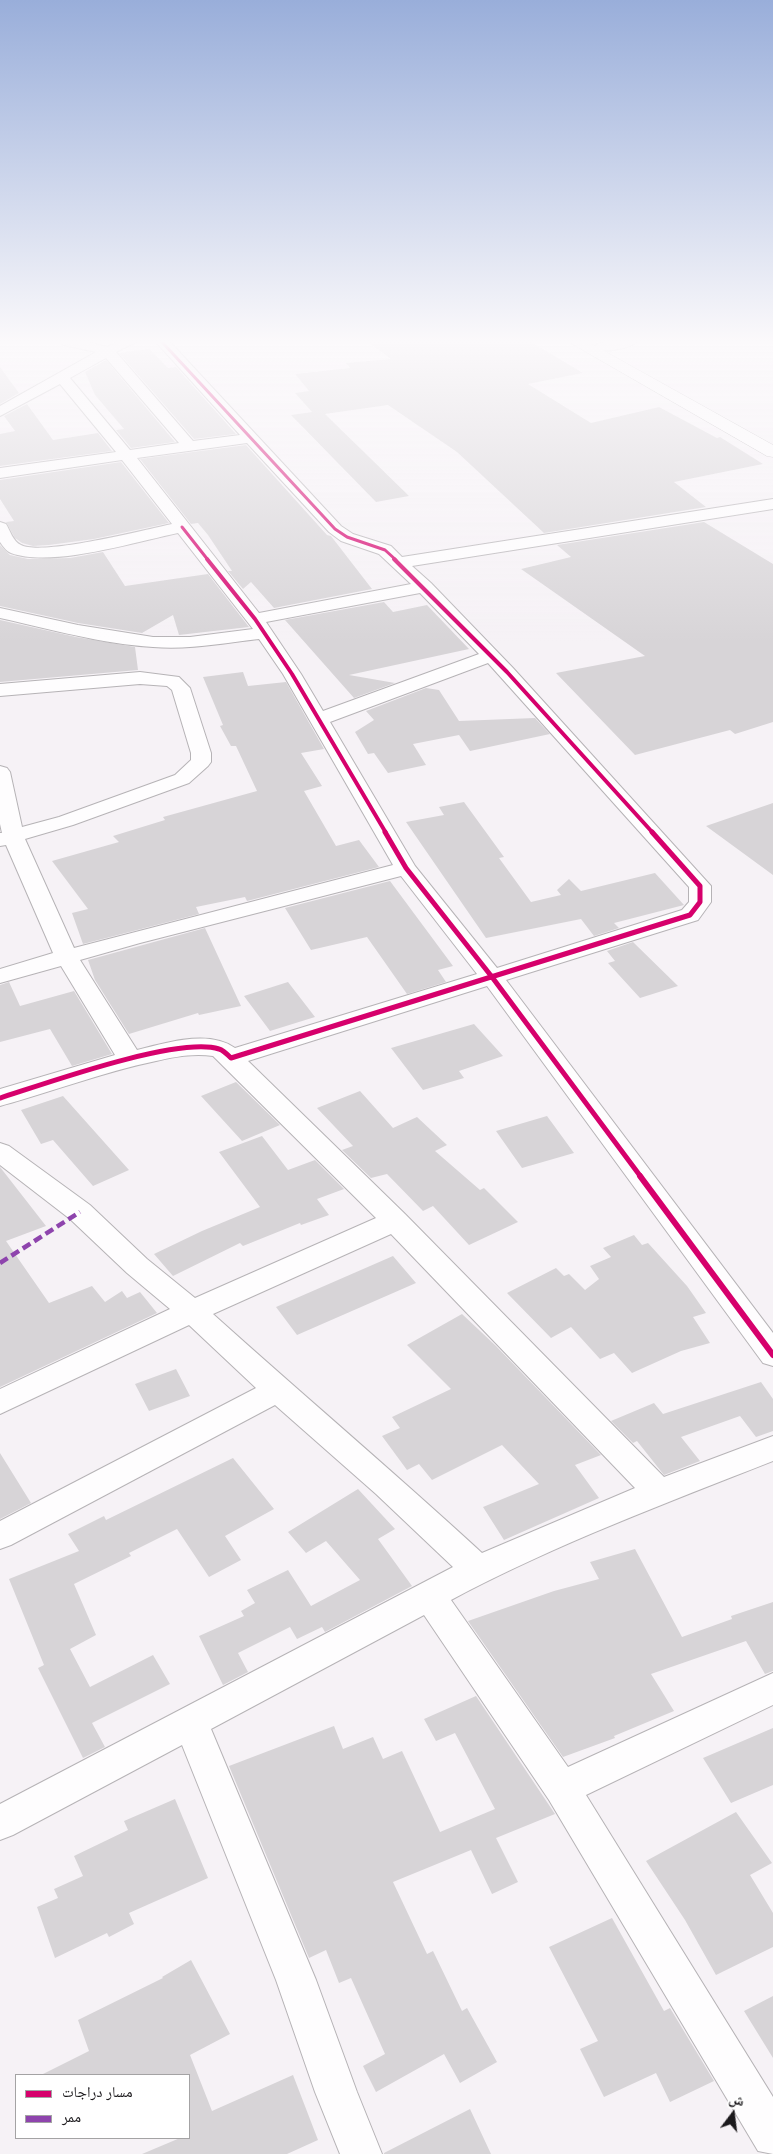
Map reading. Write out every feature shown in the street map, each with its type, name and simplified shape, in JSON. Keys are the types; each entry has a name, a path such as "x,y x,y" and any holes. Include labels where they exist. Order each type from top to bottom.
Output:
{"highway":[{"path":"756,443 773,452"}],"street":[{"path":"116,443 260,626 292,674 406,868 492,977 773,1355"},
{"path":"186,443 190,447"},
{"path":"0,473 220,443"},
{"path":"231,1058 690,915 701,902 702,894 700,886 491,656 425,587 385,550 377,546 353,541 342,535 254,443"},
{"path":"399,563 773,504"},
{"path":"0,527 11,546 16,550 32,553 77,548 182,527"},
{"path":"0,613 78,630 153,642 190,642 425,587"},
{"path":"318,719 491,656"},
{"path":"0,690 140,678 172,681 181,688 201,753 201,762 182,779 66,821 6,838"},
{"path":"0,772 6,838 66,956 130,1059"},
{"path":"0,976 66,956 406,868"},
{"path":"0,1098 130,1059 164,1051 196,1047 218,1048 231,1058 395,1221 659,1492"},
{"path":"0,1152 80,1212 137,1266 192,1311 278,1390 388,1485 478,1570"},
{"path":"0,1402 192,1311 395,1221"},
{"path":"0,1536 278,1390"},
{"path":"0,1823 478,1570 659,1492 773,1448"},
{"path":"429,1596 562,1788 773,2136"},
{"path":"562,1788 773,1688"},
{"path":"191,1722 296,1980 336,2092 361,2154"}],"building":[{"path":"0,443 105,443 112,451 0,466"},
{"path":"126,443 171,443 131,448"},
{"path":"318,443 354,443 409,496 376,502"},
{"path":"443,443 729,443 763,464 674,482 706,507 544,533 457,452"},
{"path":"246,445 327,535 331,536 372,589 274,608 251,582 243,589 228,571 232,571 208,535 198,523 191,524 140,459"},
{"path":"121,462 169,523 94,539 49,545 33,546 22,543 15,538 6,522 14,521 0,499 0,480"},
{"path":"704,522 773,564 773,722 735,734 730,730 635,755 556,673 645,656 521,569 571,557 557,545"},
{"path":"0,545 10,555 28,559 70,558 103,552 125,586 208,574 249,627 179,635 173,615 142,633 78,623 0,606"},
{"path":"384,602 393,612 427,605 469,649 349,675 395,683 354,698 285,620"},
{"path":"0,620 76,637 135,647 138,670 0,682"},
{"path":"243,672 248,686 286,682 324,749 301,753 322,786 304,791 336,846 359,840 379,867 247,901 245,897 196,907 199,914 83,944 72,913 88,909 52,861 119,842 113,836 165,820 163,817 257,791 236,746 231,746 220,726 223,725 203,677"},
{"path":"426,688 439,690 459,721 535,718 550,734 470,751 459,735 413,744 426,765 388,773 374,753 368,754 355,732 374,720 366,711"},
{"path":"464,802 504,857 499,858 531,902 561,895 557,890 569,879 581,891 655,873 684,905 614,923 619,928 594,936 581,919 486,938 406,822 444,815 439,807"},
{"path":"773,803 773,875 706,826"},
{"path":"390,881 453,966 438,970 446,982 407,994 367,937 311,950 285,908"},
{"path":"205,928 241,1006 199,1015 198,1013 129,1034 95,980 88,960"},
{"path":"633,942 678,986 640,998 608,963 615,961 607,951"},
{"path":"9,982 20,1006 74,991 112,1054 72,1066 50,1029 0,1042 0,985"},
{"path":"288,982 315,1017 270,1031 244,996"},
{"path":"474,1024 503,1056 459,1071 464,1078 423,1090 391,1048"},
{"path":"236,1082 280,1125 242,1141 201,1096"},
{"path":"360,1091 393,1128 417,1117 447,1145 435,1151 480,1190 484,1188 518,1222 469,1245 433,1206 423,1211 387,1174 371,1178 342,1150 353,1146 317,1108"},
{"path":"63,1096 129,1170 93,1186 53,1140 41,1144 21,1110"},
{"path":"547,1116 574,1153 522,1168 496,1131"},
{"path":"262,1136 288,1170 315,1160 344,1189 317,1199 329,1215 301,1225 300,1223 243,1246 240,1243 173,1276 154,1254 202,1231 260,1207 219,1152"},
{"path":"0,1167 46,1226 6,1241 49,1303 92,1286 105,1302 122,1291 127,1298 140,1292 157,1313 0,1387"},
{"path":"634,1235 642,1245 648,1243 687,1286 706,1313 693,1317 710,1343 681,1351 632,1373 614,1353 600,1359 571,1327 551,1338 507,1293 556,1268 564,1276 569,1274 585,1290 599,1279 590,1266 611,1257 603,1248"},
{"path":"393,1256 416,1283 297,1335 276,1307"},
{"path":"462,1314 496,1346 601,1455 575,1465 599,1498 504,1540 483,1507 539,1484 502,1445 432,1480 419,1464 407,1470 382,1436 400,1428 392,1417 451,1389 407,1345"},
{"path":"176,1369 190,1396 149,1411 135,1384"},
{"path":"761,1382 773,1399 773,1431 756,1437 740,1416 681,1437 700,1461 664,1475 637,1441 633,1443 611,1421 654,1403 663,1414"},
{"path":"0,1453 31,1503 0,1519"},
{"path":"233,1458 274,1509 225,1536 241,1560 209,1577 177,1529 129,1553 131,1556 74,1584 96,1635 70,1649 90,1687 153,1655 170,1684 92,1723 105,1747 83,1758 38,1668 44,1665 9,1579 79,1551 68,1534 104,1516 106,1520"},
{"path":"358,1489 395,1529 378,1539 412,1586 325,1632 322,1627 297,1639 290,1627 238,1653 248,1672 223,1685 199,1636 244,1616 241,1611 255,1603 247,1590 288,1570 311,1606 360,1580 326,1541 306,1553 288,1532"},
{"path":"635,1549 682,1637 732,1619 731,1616 773,1602 773,1671 765,1674 746,1641 651,1674 674,1711 614,1736 615,1738 563,1757 468,1621 554,1591 599,1579 590,1562"},
{"path":"476,1696 555,1814 496,1838 518,1882 492,1894 471,1850 393,1882 427,1954 433,1951 462,2011 467,2008 497,2062 460,2083 444,2054 376,2092 363,2066 385,2054 351,1978 339,1983 326,1950 309,1958 229,1766 334,1726 343,1749 373,1737 383,1759 402,1751 440,1832 495,1809 455,1733 436,1741 424,1719"},
{"path":"773,1728 773,1785 731,1803 703,1758"},
{"path":"175,1799 208,1878 129,1913 134,1924 109,1937 107,1933 55,1958 37,1907 58,1898 54,1889 83,1876 74,1856 128,1830 124,1821"},
{"path":"736,1812 772,1863 750,1875 773,1913 773,1947 716,1975 685,1920 646,1861"},
{"path":"612,1918 664,2011 670,2008 714,2081 670,2102 656,2073 604,2097 580,2049 598,2041 549,1947"},
{"path":"191,1960 230,2034 190,2055 212,2111 293,2075 318,2140 287,2154 142,2154 178,2139 190,2139 190,2074 43,2074 89,2051 78,2020"},
{"path":"773,1996 773,2058 744,2011"},
{"path":"470,2109 491,2154 384,2154 384,2153"}],"marked path":[{"path":"0,1263 80,1212"}],"cycle path":[{"path":"0,1098 112,1064 176,1049 202,1047 219,1049 231,1058 690,915 696,909 701,899 700,886 546,714 467,630 385,550 353,540 335,529 255,443"},
{"path":"182,527 255,619 292,674 406,868 492,977 773,1355"}]}
